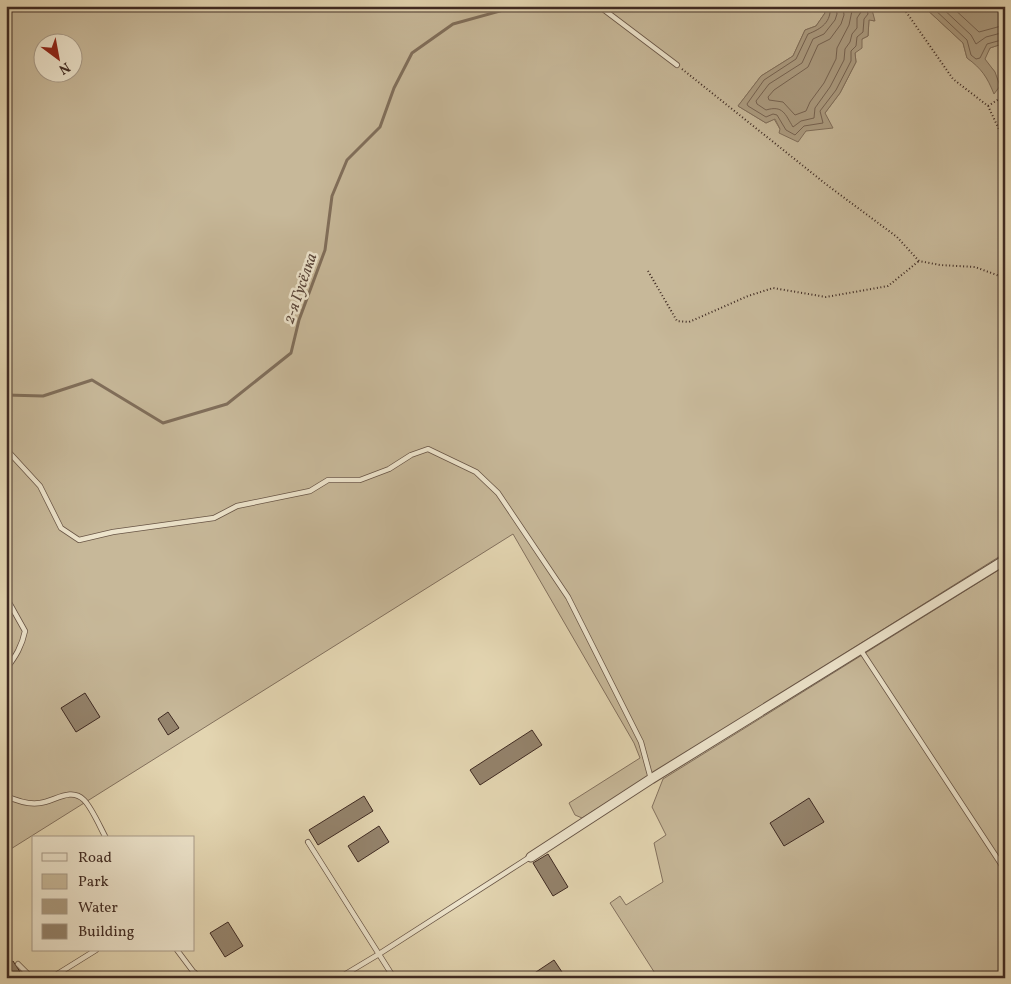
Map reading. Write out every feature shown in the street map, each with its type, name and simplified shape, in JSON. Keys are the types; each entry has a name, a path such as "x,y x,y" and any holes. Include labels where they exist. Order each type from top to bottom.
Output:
{"street":[{"path":"530,857 651,779 1005,560"}],"lane":[{"path":"599,6 677,65"},
{"path":"6,448 40,486 60,528 79,540 113,532 214,518 237,506 310,491 328,480 360,480 389,470 411,456 428,450 476,472 498,492 568,597 641,742 651,779"},
{"path":"6,597 25,631 22,644 6,669"},
{"path":"860,649 1005,870"},
{"path":"6,796 29,804 41,803 66,795 76,794 85,801 105,836"},
{"path":"308,842 394,978"},
{"path":"339,978 530,857"},
{"path":"51,978 93,952"},
{"path":"179,952 197,975 188,978"},
{"path":"18,964 32,978"}],"path":[{"path":"902,6 953,79 988,106 1005,142"},
{"path":"677,65 827,185 898,237 920,261 940,265 976,267 1005,278"},
{"path":"988,106 999,99 1005,98"},
{"path":"648,271 677,321 689,322 748,296 773,288 826,297 888,286 920,261"}],"green space":[{"path":"6,6 824,6 825,13 816,26 805,30 793,56 761,76 738,106 766,123 774,119 780,129 806,131 825,113 840,93 856,62 855,53 862,39 868,36 869,19 874,21 871,6 923,6 963,43 967,58 980,67 988,80 995,72 984,59 990,48 1005,43 1005,553 582,818 575,815 569,803 640,758 634,743 513,534 6,852"},
{"path":"1005,566 1005,978 658,978 610,903 620,896 626,905 663,882 654,843 666,835 652,807 663,779"}],"water":[{"path":"824,6 871,6 875,21 869,20 868,36 862,39 862,48 855,53 856,62 840,93 825,113 833,128 806,131 798,142 779,133 780,129 775,119 766,123 738,106 761,76 793,56 805,30 816,26 825,13"},
{"path":"923,6 1005,6 1005,43 990,48 985,59 995,72 1000,86 994,94 984,74 967,58 963,43"}],"building":[{"path":"85,693 100,717 76,732 61,708"},
{"path":"168,712 179,728 168,735 158,719"},
{"path":"532,730 542,745 480,785 470,770"},
{"path":"364,796 373,811 318,845 309,830"},
{"path":"809,798 824,822 784,846 770,823"},
{"path":"379,826 389,842 358,862 348,846"},
{"path":"548,854 568,887 553,896 533,863"},
{"path":"228,922 243,946 225,957 210,933"},
{"path":"554,960 566,978 532,978 530,976"},
{"path":"13,961 24,978 6,978 6,965"}],"waterway":[{"name":"2-я Гусёлка","path":"6,395 43,396 92,380 163,423 227,404 291,353 299,320 325,250 332,196 347,160 380,127 394,88 412,53 453,24 518,6"}]}
